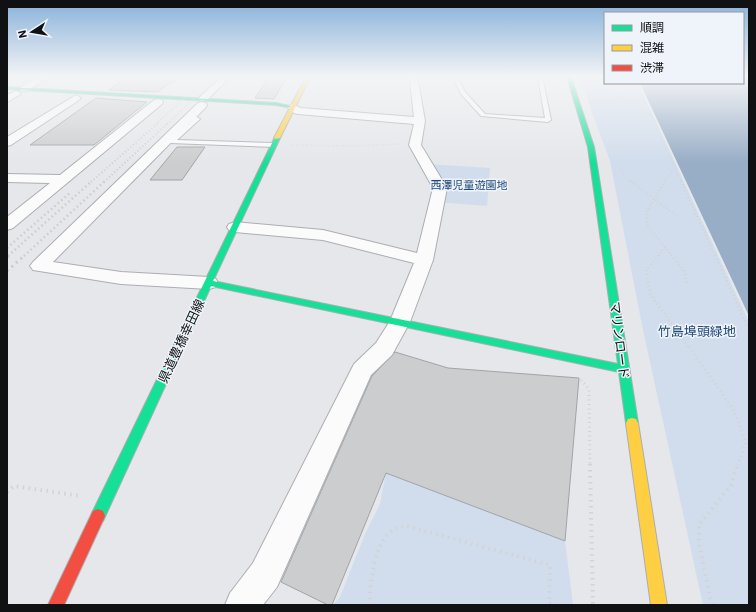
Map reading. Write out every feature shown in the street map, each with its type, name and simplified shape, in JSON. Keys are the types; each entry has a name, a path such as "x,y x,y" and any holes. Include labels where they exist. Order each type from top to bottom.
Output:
{"main road":[{"path":"242,106 270,108 292,107"},
{"name":"マリンロード","path":"578,106 591,147 659,605"},
{"name":"県道豊橋幸田線","path":"56,605 292,107"},
{"path":"209,283 623,369"}],"street":[{"path":"7,142 64,106"},
{"path":"7,225 154,106"},
{"path":"199,106 39,266 121,278 209,283"},
{"path":"242,605 266,575 362,370 384,349 400,322 424,260 440,188 415,144 420,122 418,106"},
{"path":"292,107 298,111 420,122"},
{"path":"7,178 64,179"},
{"path":"235,227 322,235 424,260"}],"lane":[{"path":"474,106 482,115 548,120 545,106"},
{"path":"187,119 197,119 172,142 274,145"}],"path":[{"path":"633,106 650,116"},
{"path":"646,106 749,330"},
{"path":"274,145 351,146 415,144"},
{"path":"674,168 646,213 648,226 684,270 687,282"},
{"path":"620,169 622,175 677,216"},
{"path":"665,247 646,270 650,294 733,409 746,442 731,485 699,526 699,544 712,605"},
{"path":"579,378 589,389 593,605"},
{"path":"7,492 14,486 106,500"},
{"path":"369,605 372,579 378,550 392,530 407,526 550,565 549,603 556,605"}],"green space":[{"name":"竹島埠頭緑地","path":"590,106 648,106 749,322 749,605 703,605 642,325 610,161"},
{"name":"西澤児童遊園地","path":"426,164 490,168 487,206 437,202 440,188"},
{"path":"386,473 565,541 573,605 333,605 340,597 365,534 380,504"}],"water":[{"path":"651,106 749,106 749,316"}],"building":[{"path":"85,106 143,106 94,145 30,145"},
{"path":"177,147 205,147 182,180 150,180"},
{"path":"395,352 448,368 579,378 565,541 386,473 332,605 328,605 281,582 372,376"}],"railway":[{"path":"156,124 177,106"},
{"path":"167,124 187,106"},
{"path":"91,182 158,123"},
{"path":"104,182 168,123"},
{"path":"8,256 92,181"},
{"path":"24,256 105,181"},
{"path":"7,248 71,192"},
{"path":"7,271 25,255"}],"traffic: fast":[{"path":"284,106 292,107"},
{"path":"578,106 591,147 632,423"},
{"path":"98,516 277,138"},
{"path":"209,283 623,369"}],"traffic: slow":[{"path":"277,138 293,106"},
{"path":"632,423 659,605"}],"traffic: jam":[{"path":"56,605 98,516"}]}
